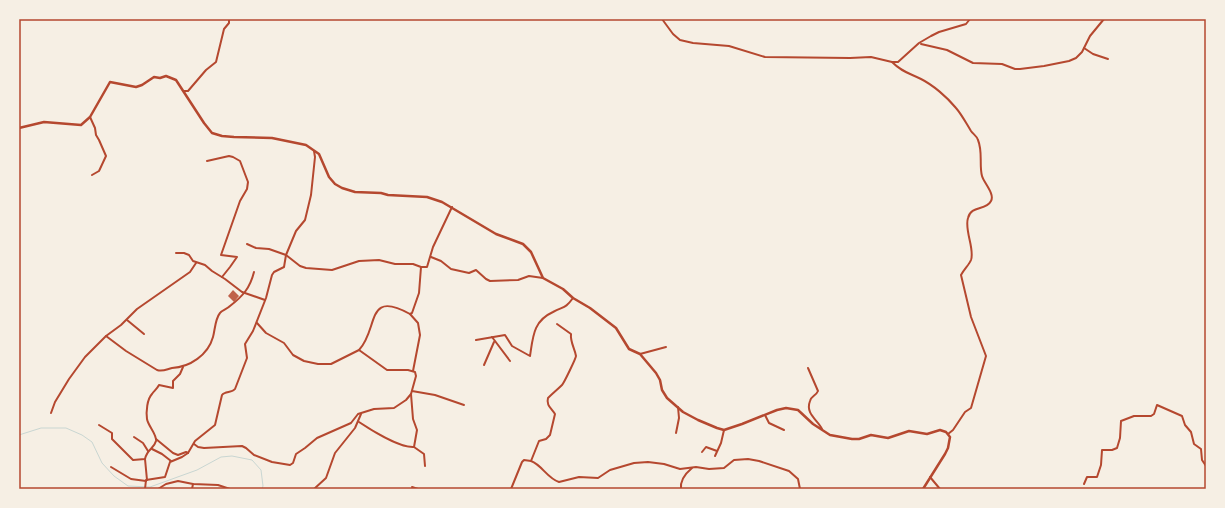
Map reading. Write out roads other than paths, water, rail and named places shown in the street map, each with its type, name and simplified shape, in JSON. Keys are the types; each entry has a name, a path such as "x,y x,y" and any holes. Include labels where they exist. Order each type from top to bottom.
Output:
{"street":[{"path":"183,91 188,91 206,70 216,62 224,29 229,22 229,19"},
{"path":"662,19 673,34 680,40 693,43 729,46 765,57 871,57 892,62 898,62 903,59 919,43 939,32 966,24 970,19"},
{"path":"919,43 947,50 973,63 1002,64 1015,69 1039,67 1069,61 1076,58 1084,48 1090,36 1104,19"},
{"path":"1084,48 1093,54 1108,59"},
{"path":"892,62 904,72 927,82 952,103 978,140 981,174 992,198 991,202 987,205 973,210 969,214 967,219 967,227 971,259 961,275 971,317 986,358 971,408 965,412 953,430 948,434"},
{"path":"19,128 44,122 81,126 90,117 104,94 109,82 111,81 126,86 136,87 154,77 160,78 166,76 176,80 208,129 216,134 234,137 272,138 306,145 320,156 331,180 342,188 355,192 427,197 442,202 496,234 524,245 531,252 543,278"},
{"path":"90,117 95,128 96,135 106,156 99,171 92,175"},
{"path":"110,468 131,479 146,481 165,477 168,465 171,461 188,453 199,437 215,425 222,395 236,389 247,358 246,344 257,323 268,292 272,275 284,267 286,255 296,231 303,224 308,212 312,195 315,157 314,150"},
{"path":"207,161 229,156 233,157 240,161 248,182 247,189 240,201 221,255 236,257 222,276"},
{"path":"247,244 256,248 270,250 286,255 302,267 325,270 338,269 359,261 379,260 395,264 413,264 418,265 421,268 427,267 433,247 452,207"},
{"path":"176,253 190,256 193,261 205,265 244,293 265,300"},
{"path":"431,256 441,261 451,269 469,273 476,270 490,281 518,280 530,276 543,278 563,289 573,298 590,308 614,327 629,349 640,354 658,375 665,394 683,412 688,416 724,430 780,409 795,410 802,413 813,424 833,436 854,439 871,435 888,438 909,431 927,434 942,430 948,434 950,441 948,448 924,489"},
{"path":"51,413 55,402 82,360 106,336 127,320 144,304 190,272 196,263"},
{"path":"410,314 413,312 418,295 421,268"},
{"path":"106,336 126,351 157,370 162,371 183,367 206,352 212,341 214,328 220,313 244,293 251,283 254,272"},
{"path":"476,340 505,335 512,346 530,356 536,328 539,322 546,315 567,306 573,298"},
{"path":"194,444 198,447 204,448 242,446 253,454 272,462 290,465 293,463 296,454 315,439 347,425 361,413 374,409 394,408 406,400 411,394 416,376 413,371 418,349 420,329 416,320 410,314 396,307 388,306 381,308 376,312 373,316 368,335 363,346 359,350 331,364 318,364 293,355 284,343 266,333 257,323"},
{"path":"127,320 144,334"},
{"path":"531,461 539,441 546,439 550,435 555,414 548,404 548,398 563,384 576,355 571,334 557,324"},
{"path":"492,337 494,342 510,361"},
{"path":"484,365 494,342"},
{"path":"640,354 666,347"},
{"path":"359,350 387,370 400,369 413,371"},
{"path":"183,367 180,374 174,381 173,388 159,384 150,397 147,419 156,438 173,453 178,455 186,452 188,453"},
{"path":"808,368 818,391 817,394 811,398 810,411 823,430"},
{"path":"412,391 435,395 464,405"},
{"path":"411,394 413,419 417,431 414,447"},
{"path":"1084,484 1087,477 1097,477 1101,465 1101,451 1117,448 1120,438 1121,421 1134,416 1151,416 1154,414 1157,405 1182,416 1185,425 1191,432 1194,444 1201,449 1202,460 1206,466"},
{"path":"676,433 679,418 678,406"},
{"path":"314,489 326,478 335,453 359,422 361,413"},
{"path":"765,415 769,423 784,430"},
{"path":"359,422 398,444 414,447 424,454 425,466"},
{"path":"99,425 112,434 112,439 132,459 145,460"},
{"path":"715,456 721,443 724,430"},
{"path":"134,437 143,443 148,451"},
{"path":"145,489 145,460 148,451 151,449 156,438"},
{"path":"702,452 706,447 717,451"},
{"path":"151,449 162,454 171,461"},
{"path":"512,489 524,460 539,464 553,479 559,482 578,477 598,478 610,470 622,468 634,463 648,462 680,468 693,467 715,469 724,468 734,460 748,459 789,471 794,474 799,481 800,489"},
{"path":"680,488 685,475 693,467"},
{"path":"930,477 939,489"},
{"path":"158,489 175,482 218,484 230,489"},
{"path":"192,489 193,484"},
{"path":"412,487 418,489"}],"waterway":[{"path":"19,435 41,428 66,428 82,435 92,442 102,463 114,476 128,486 150,487 197,470 221,457 232,456 252,460 261,470 262,489"}]}
